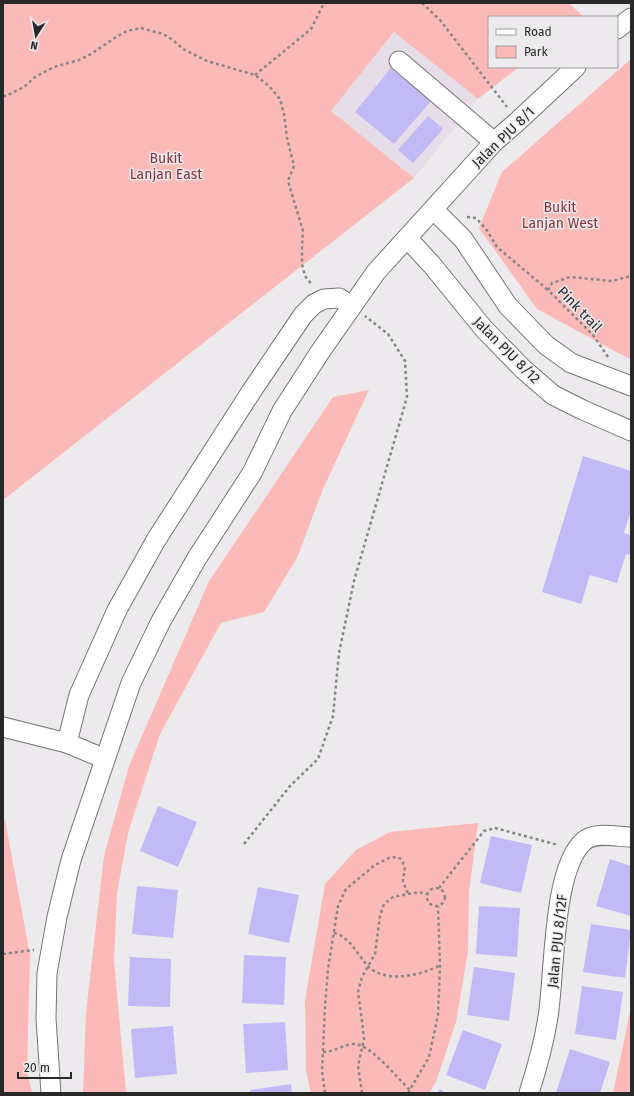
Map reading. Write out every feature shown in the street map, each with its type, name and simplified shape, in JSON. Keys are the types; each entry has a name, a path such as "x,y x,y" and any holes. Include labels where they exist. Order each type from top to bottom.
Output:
{"street":[{"path":"618,28 631,18"},
{"path":"399,61 494,142"},
{"name":"Jalan PJU 8/1","path":"51,1093 46,1019 47,973 50,950 72,860 105,759 132,683 161,621 197,558 252,473 282,411 320,352 376,272 434,210 494,142 518,122 575,68"},
{"path":"434,210 463,239 508,306 546,345 571,363 611,380 631,386"},
{"name":"Jalan PJU 8/12","path":"408,238 484,329 523,369 547,390 553,395 583,410 631,431"},
{"path":"67,744 80,695 117,610 156,540 251,392 303,316 314,304 324,299 339,298 352,306"},
{"path":"3,727 67,744 105,759"},
{"name":"Jalan PJU 8/12F","path":"529,1093 536,1071 548,1018 557,921 564,879 571,860 576,850 585,840 600,835 631,837"}],"path":[{"path":"255,75 311,29 324,3"},
{"path":"422,3 440,20 518,122"},
{"path":"3,96 24,87 35,77 54,67 79,60 91,54 116,37 128,31 141,28 163,34 183,49 207,61 255,75 268,85 280,99 294,166 288,181 303,231 302,264 305,276 324,299"},
{"path":"462,216 476,218 486,228 497,247 548,290"},
{"name":"Pink trail","path":"611,380 610,358 593,335 548,290 552,283 570,277 612,282 631,276"},
{"path":"244,844 290,786 318,759 333,716 340,654 354,581 406,397 405,361 388,334 352,306"},
{"path":"438,906 429,903 427,894 434,888 439,888 484,831 495,828 576,850"},
{"path":"325,1093 322,1072 328,968 338,906 346,889 375,865 390,858 397,857 401,859 404,865 405,872 403,882 408,894"},
{"path":"438,906 445,900 445,895 439,888"},
{"path":"362,1093 358,1066 364,1039 358,992 362,977 375,954 380,916 384,904 393,896 419,892 427,894"},
{"path":"408,1093 429,1057 438,1015 440,965 438,906"},
{"path":"334,933 347,940 368,966 383,974 398,977 431,970 440,965"},
{"path":"3,954 40,949 50,950"},
{"path":"323,1052 330,1052 353,1044 362,1046 383,1062 410,1090"}],"shaded area":[{"path":"395,32 478,99 414,178 330,111"}],"green space":[{"name":"Bukit Lanjan East","path":"3,3 569,3 583,16 488,16 488,68 518,68 478,99 394,32 331,111 414,178 3,500"},
{"name":"Bukit Lanjan West","path":"631,59 631,359 537,309 479,228 502,172"},
{"path":"369,390 323,489 297,558 264,612 221,623 160,734 128,833 117,893 114,960 126,1093 83,1093 86,1012 104,856 129,766 209,581 333,397"},
{"path":"3,820 5,820 30,955 27,1071 32,1093 3,1093"},
{"path":"478,823 469,892 468,952 456,1022 436,1082 429,1093 311,1093 306,1071 305,1000 325,884 356,850 390,832"},
{"path":"631,1007 631,1093 613,1093"}],"building":[{"path":"391,68 431,101 394,144 355,112"},
{"path":"428,116 443,129 413,163 398,150"},
{"path":"583,456 631,471 631,510 624,533 631,535 631,555 626,554 617,583 590,575 581,604 542,592"},
{"path":"158,806 197,822 178,867 140,851"},
{"path":"491,836 532,845 521,893 480,883"},
{"path":"610,859 631,866 631,916 596,906"},
{"path":"137,886 178,890 173,938 132,934"},
{"path":"258,887 299,895 289,943 248,934"},
{"path":"479,906 520,908 517,957 476,954"},
{"path":"591,924 631,930 625,978 583,972"},
{"path":"244,955 286,957 284,1005 242,1003"},
{"path":"130,957 171,959 170,1007 128,1006"},
{"path":"474,967 515,973 509,1021 467,1015"},
{"path":"582,986 623,992 616,1040 575,1034"},
{"path":"285,1022 288,1070 246,1073 243,1024"},
{"path":"173,1026 177,1074 135,1078 131,1029"},
{"path":"463,1030 502,1044 485,1090 446,1075"},
{"path":"570,1049 610,1062 600,1093 556,1093"},
{"path":"291,1084 292,1093 250,1093 250,1090"},
{"path":"440,1089 446,1093 438,1093"}]}
